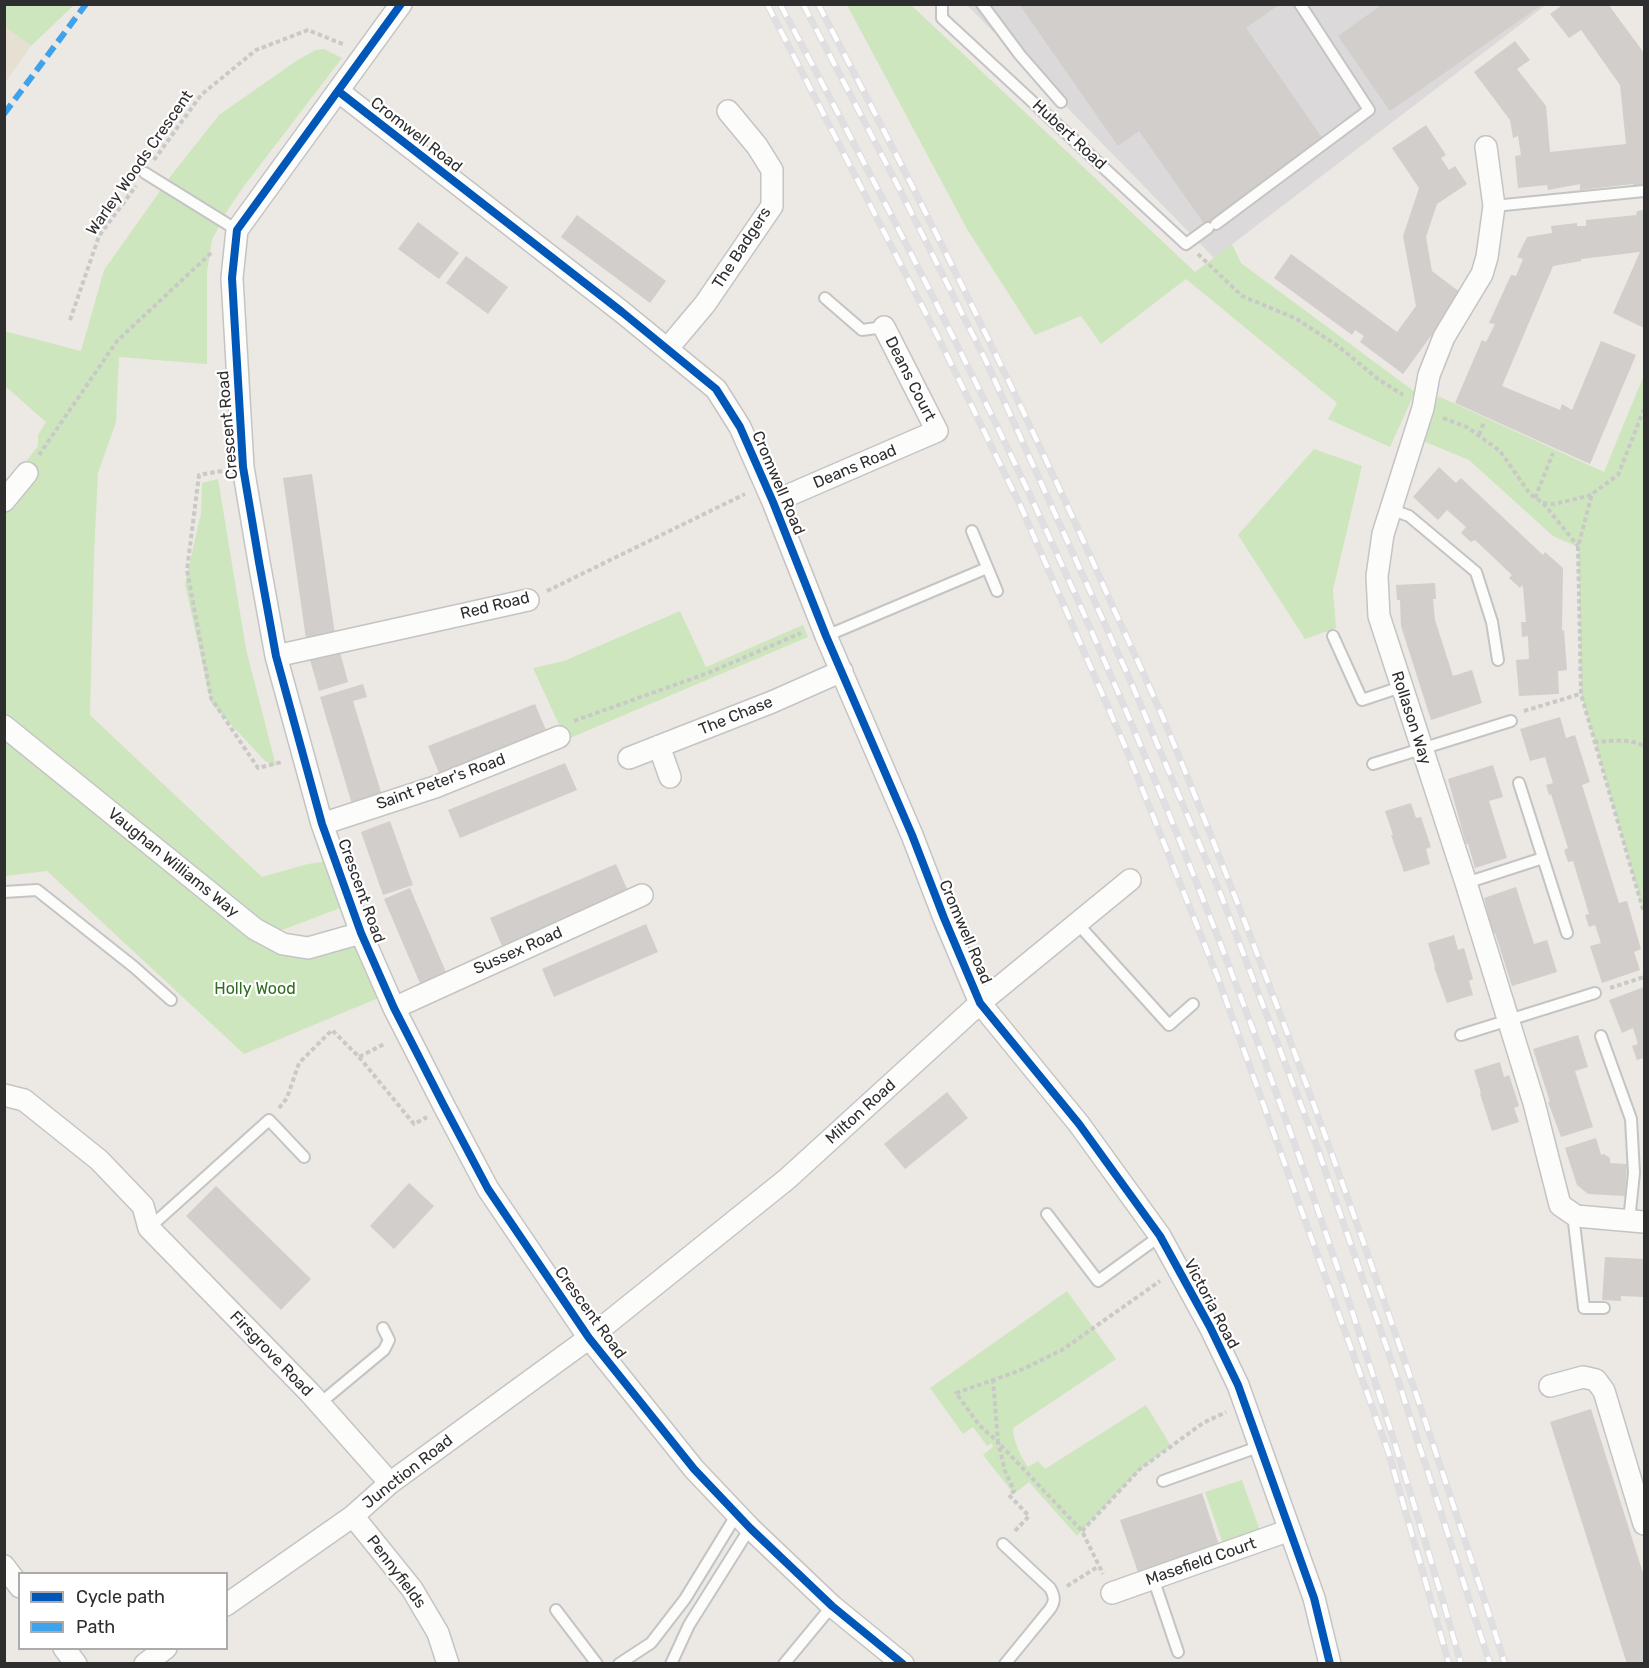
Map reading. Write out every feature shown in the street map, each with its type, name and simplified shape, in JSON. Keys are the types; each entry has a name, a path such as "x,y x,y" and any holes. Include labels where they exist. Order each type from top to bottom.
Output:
{"street":[{"path":"237,230 402,4"},
{"name":"Cromwell Road","path":"338,91 668,348 716,389 740,427 769,493 980,1003"},
{"name":"The Badgers","path":"668,348 705,304 772,206 772,170 757,146 728,111"},
{"name":"Rollason Way","path":"1486,147 1494,206 1487,257 1482,274 1444,337 1429,375 1423,408 1383,534 1377,576 1379,616 1466,883 1534,1103 1556,1194 1560,1205 1573,1214"},
{"name":"Crescent Road","path":"237,230 232,278 243,468 276,656 322,824 361,933 394,1008 488,1189 589,1338 694,1469 743,1521 832,1606 903,1664"},
{"name":"Deans Court","path":"884,327 936,431"},
{"name":"Deans Road","path":"769,493 936,431"},
{"path":"5,500 27,473"},
{"name":"Red Road","path":"276,656 528,600"},
{"name":"The Chase","path":"629,758 772,702 842,671"},
{"name":"Vaughan Williams Way","path":"4,726 255,929 283,944 308,948 361,933"},
{"name":"Saint Peter's Road","path":"322,824 435,787 559,737"},
{"path":"659,746 670,777"},
{"name":"Milton Road","path":"589,1338 787,1179 980,1003 1130,880"},
{"name":"Sussex Road","path":"394,1008 642,895"},
{"name":"Victoria Road","path":"980,1003 1079,1124 1160,1236 1210,1327 1261,1446 1314,1598 1330,1664"},
{"path":"4,1095 24,1100 99,1160 143,1206 149,1228"},
{"path":"1573,1214 1585,1218 1637,1222"},
{"name":"Firsgrove Road","path":"149,1228 319,1404 390,1483"},
{"name":"Junction Road","path":"228,1604 353,1516 390,1483 589,1338"},
{"path":"1550,1386 1583,1377 1596,1380 1604,1391 1644,1524"},
{"name":"Pennyfields","path":"353,1516 412,1589 438,1633 448,1664"},
{"name":"Masefield Court","path":"1112,1593 1290,1530"},
{"path":"4,1566 18,1584"},
{"path":"66,1650 76,1664"},
{"path":"145,1664 163,1650"}],"lane":[{"name":"Hubert Road","path":"942,4 942,18 1186,244"},
{"path":"982,4 1020,55 1060,102"},
{"path":"1186,244 1369,110 1300,4"},
{"path":"145,173 237,230"},
{"path":"1494,206 1644,191"},
{"path":"825,298 862,330 884,327"},
{"path":"1390,509 1409,516 1476,572 1492,622 1498,660"},
{"path":"972,531 997,591"},
{"path":"824,630 987,568"},
{"path":"1333,636 1362,700 1401,687"},
{"path":"1373,764 1511,721"},
{"path":"1519,783 1567,933"},
{"path":"1466,883 1544,858"},
{"path":"4,892 37,890 119,954 171,1000"},
{"path":"1077,923 1168,1025 1193,1004"},
{"path":"1461,1035 1595,993"},
{"path":"1601,1036 1631,1119 1637,1222"},
{"path":"149,1228 269,1119 304,1157"},
{"path":"1047,1214 1098,1281 1160,1236"},
{"path":"1573,1214 1584,1308 1604,1308"},
{"path":"319,1404 384,1350 389,1340 383,1328"},
{"path":"1163,1480 1261,1446"},
{"path":"619,1664 651,1643 743,1521"},
{"path":"671,1664 743,1521"},
{"path":"1004,1544 1050,1587 1054,1595 1054,1604 1005,1664"},
{"path":"1153,1578 1178,1652"},
{"path":"784,1664 832,1606"},
{"path":"555,1610 597,1664"}],"path":[{"path":"27,473 117,340 237,230"},
{"path":"1186,244 1242,296 1295,318 1338,346 1378,379 1436,416 1467,427 1500,451 1515,475 1535,498 1543,503 1578,547"},
{"path":"1543,503 1554,504 1592,495 1618,475 1644,409"},
{"path":"1479,435 1484,422"},
{"path":"1535,498 1553,453"},
{"path":"243,468 199,475 187,570 211,698 258,768 302,757"},
{"path":"1592,495 1578,547 1581,694 1644,913"},
{"path":"559,737 560,727 563,725 824,630"},
{"path":"1511,721 1514,714 1581,694"},
{"path":"1594,742 1627,741 1644,746"},
{"path":"1595,993 1644,977"},
{"path":"269,1119 287,1098 298,1064 332,1030 359,1058 414,1124 444,1107"},
{"path":"359,1058 406,1032"},
{"path":"1112,1593 1082,1531 979,1425 956,1393 1021,1370 1062,1350 1178,1269"},
{"path":"993,1379 998,1442 1005,1471 1014,1491 1009,1494 1029,1516 1004,1544"},
{"path":"1082,1531 1140,1469 1203,1423 1244,1403"},
{"path":"1054,1595 1099,1566"}],"shaded area":[{"path":"967,5 1546,5 1214,258"},
{"path":"5,27 31,46 5,83"}],"green space":[{"path":"5,4 74,5 31,46 5,27"},
{"path":"847,5 911,5 1195,272 1232,244 1241,263 1415,392 1390,447 1328,419 1337,403 1186,279 1101,344 1081,316 1035,335 967,229"},
{"name":"Holly Wood","path":"324,49 342,58 244,186 227,211 212,240 207,272 207,364 119,357 116,422 98,473 90,715 262,877 308,864 335,860 351,904 269,935 308,948 361,933 388,994 244,1054 47,871 5,876 5,489 38,446 38,435 46,422 5,386 4,331 81,351 104,270 170,177 219,115 299,59 316,50"},
{"path":"1644,375 1644,913 1581,694 1578,547 1553,536 1469,460 1423,441 1438,396 1604,472"},
{"path":"1314,449 1362,466 1333,590 1336,628 1305,639 1238,535"},
{"path":"218,479 246,649 276,766 265,761 211,703 185,584 201,513 202,483"},
{"path":"680,611 706,667 803,625 808,637 570,738 560,727 533,668 564,661"},
{"path":"1067,1291 1116,1359 1013,1428 1018,1449 1028,1467 1038,1461 1045,1469 1146,1405 1171,1446 1140,1469 1077,1536 1029,1482 1014,1494 983,1455 993,1447 992,1443 987,1446 973,1427 963,1434 930,1388"},
{"path":"1242,1480 1260,1531 1223,1544 1205,1492"}],"building":[{"path":"1019,4 1280,4 1246,28 1325,142 1205,225 1139,131 1118,146"},
{"path":"1383,4 1543,4 1390,111 1338,36"},
{"path":"1564,4 1608,4 1644,53 1644,185 1634,187 1633,184 1580,190 1580,184 1548,190 1547,185 1518,188 1515,156 1521,155 1518,136 1513,138 1510,120 1474,72 1515,41 1530,60 1517,69 1546,106 1550,152 1626,144 1620,85 1581,30 1569,38 1550,14"},
{"path":"1426,125 1446,155 1441,158 1449,170 1455,166 1467,184 1437,204 1426,237 1432,271 1461,293 1403,374 1360,342 1364,336 1355,330 1352,335 1274,278 1291,254 1397,332 1416,306 1403,236 1419,188 1392,148"},
{"path":"1644,210 1644,328 1613,313 1640,252 1581,259 1581,261 1553,266 1502,386 1560,410 1562,404 1572,410 1601,341 1636,355 1590,464 1455,403 1482,340 1486,342 1495,324 1489,323 1511,275 1516,276 1523,259 1517,257 1527,237 1552,233 1551,226 1577,223 1577,226 1586,226 1586,220 1636,215 1637,211"},
{"path":"577,215 666,281 650,303 561,237"},
{"path":"418,222 459,253 439,279 398,249"},
{"path":"466,256 508,287 488,314 446,283"},
{"path":"1439,467 1456,483 1461,478 1543,555 1545,552 1563,568 1562,631 1564,630 1567,670 1558,671 1559,694 1519,696 1516,660 1529,659 1528,636 1522,637 1521,622 1526,622 1522,585 1520,588 1509,578 1512,575 1475,540 1471,542 1461,533 1466,527 1447,510 1438,520 1413,497"},
{"path":"312,474 335,635 306,639 283,478"},
{"path":"1435,583 1436,599 1433,599 1435,620 1453,676 1472,670 1482,703 1431,720 1401,626 1400,600 1397,600 1396,585"},
{"path":"340,652 348,682 319,691 310,660"},
{"path":"363,684 367,697 353,701 384,802 354,811 320,697"},
{"path":"535,704 546,730 439,773 428,746"},
{"path":"1560,717 1566,738 1575,735 1590,782 1582,785 1619,903 1627,901 1641,949 1634,952 1640,970 1602,983 1590,946 1601,943 1595,925 1589,927 1585,915 1589,914 1573,861 1568,862 1564,850 1568,848 1546,785 1553,783 1545,757 1530,761 1520,729"},
{"path":"565,763 577,790 460,838 448,810"},
{"path":"1493,765 1503,797 1489,801 1507,858 1475,868 1448,779"},
{"path":"1411,803 1416,818 1421,817 1431,847 1426,849 1430,864 1404,872 1385,811"},
{"path":"390,821 413,885 383,895 361,832"},
{"path":"616,864 628,891 502,946 490,918"},
{"path":"1516,887 1534,944 1547,940 1557,972 1512,986 1495,933 1493,934 1484,898"},
{"path":"410,888 448,977 422,988 384,899"},
{"path":"646,924 658,952 554,997 542,969"},
{"path":"1454,935 1458,950 1464,948 1473,979 1469,981 1473,995 1447,1003 1428,943"},
{"path":"1644,987 1644,1058 1637,1060 1632,1046 1638,1044 1633,1028 1622,1033 1609,1000"},
{"path":"1578,1035 1588,1067 1575,1071 1593,1127 1561,1137 1533,1049"},
{"path":"1500,1062 1504,1077 1509,1075 1519,1106 1514,1108 1519,1122 1492,1131 1474,1070"},
{"path":"947,1092 968,1118 905,1169 884,1144"},
{"path":"1596,1138 1601,1155 1604,1154 1610,1158 1610,1163 1627,1164 1625,1196 1588,1194 1577,1185 1565,1148"},
{"path":"409,1183 434,1206 394,1249 370,1226"},
{"path":"216,1186 311,1279 281,1310 186,1216"},
{"path":"1605,1257 1644,1259 1644,1297 1621,1296 1621,1301 1602,1300"},
{"path":"1591,1409 1644,1576 1644,1664 1627,1664 1550,1422"},
{"path":"1202,1493 1220,1548 1139,1575 1120,1520"}],"railway":[{"path":"767,4 941,343 1022,509 1127,751 1218,978 1389,1454 1449,1664"},
{"path":"780,4 910,252 1004,441 1078,600 1160,793 1237,988 1309,1185 1389,1426 1461,1664"},
{"path":"803,4 986,361 1131,682 1221,895 1317,1147 1399,1383 1490,1664"},
{"path":"818,4 1007,377 1171,737 1262,966 1347,1197 1428,1430 1505,1664"}],"marked path":[{"path":"4,114 86,4"}],"cycle path":[{"path":"401,4 237,230 232,278 243,467 276,656 322,824 361,933 394,1008 443,1104 488,1189 589,1338 694,1469 750,1528 832,1606 903,1664"},
{"path":"338,91 622,312 716,389 740,427 773,502 826,636 912,835 980,1003 1079,1124 1160,1236 1210,1327 1238,1385 1314,1598 1330,1664"}]}
